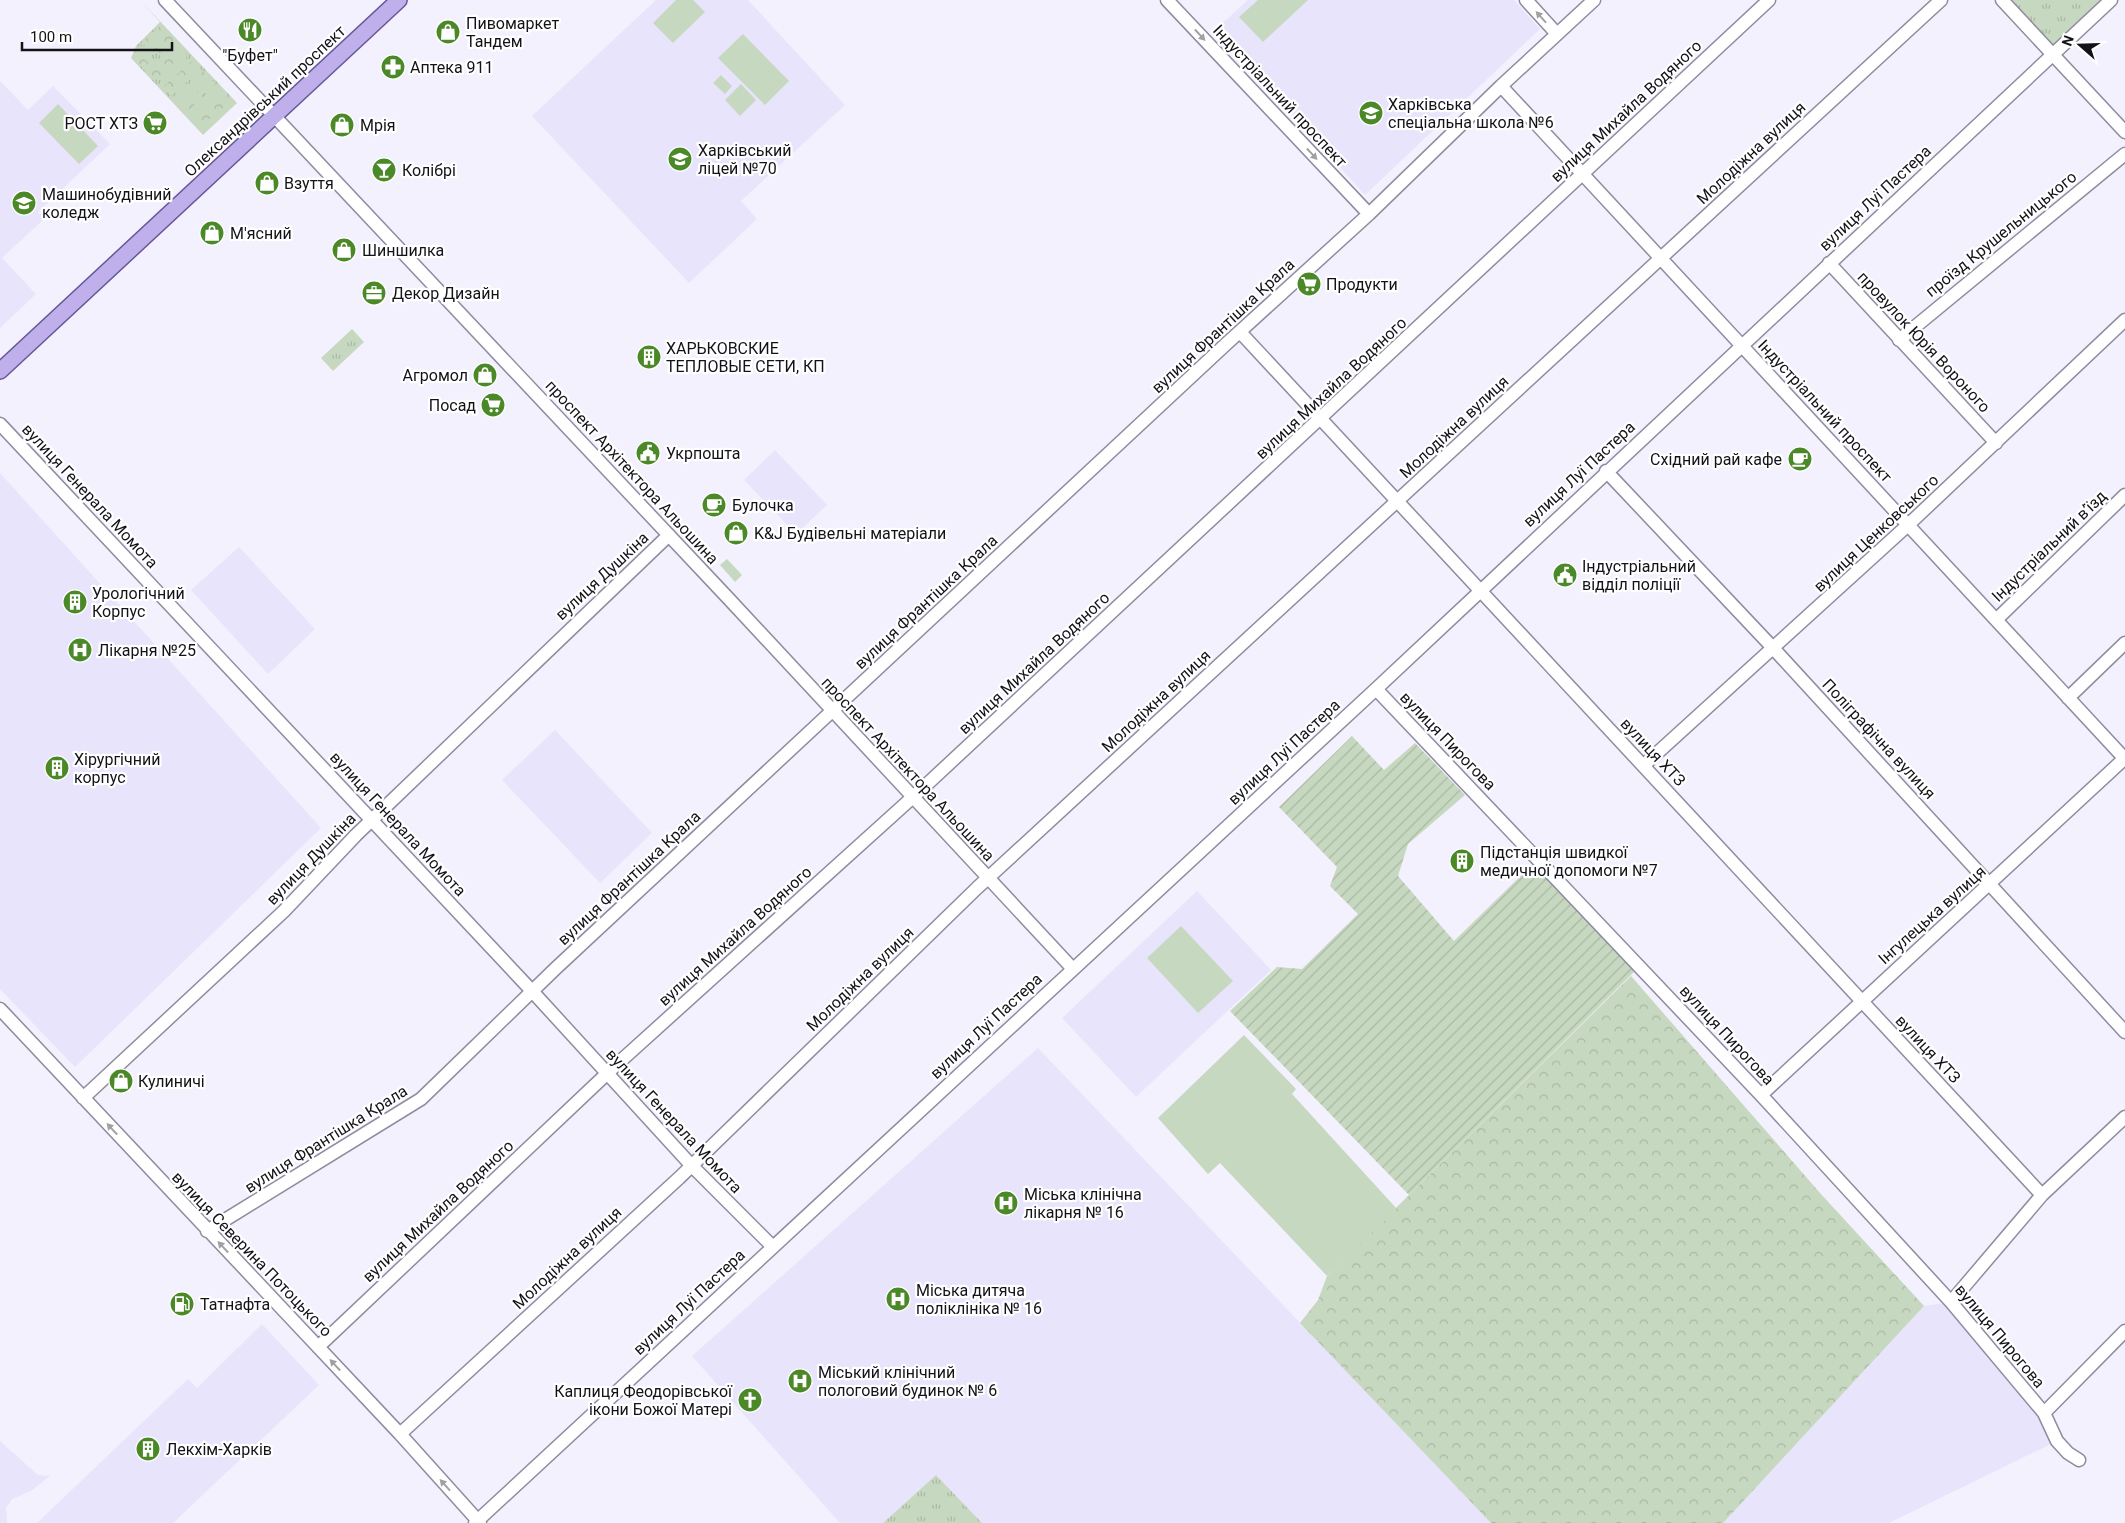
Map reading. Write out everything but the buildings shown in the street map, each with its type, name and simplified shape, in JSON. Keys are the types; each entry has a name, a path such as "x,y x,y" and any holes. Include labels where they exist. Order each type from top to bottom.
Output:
{"main road":[{"name":"Олександрівський проспект","path":"0,371 399,0"}],"street":[{"name":"проспект Архітектора Альошина","path":"165,0 669,535 1072,969"},
{"name":"Індустріальний проспект","path":"1167,0 1369,214"},
{"path":"1526,0 1557,34"},
{"name":"вулиця Франтішка Крала","path":"208,1231 421,1098 532,990 1369,214 1501,86 1594,0"},
{"name":"вулиця Михайла Водяного","path":"318,1347 607,1073 912,797 1321,419 1769,0"},
{"name":"Молодіжна вулиця","path":"400,1434 691,1165 988,878 1941,0"},
{"path":"2002,0 2125,132"},
{"name":"вулиця Луї Пастера","path":"477,1522 1376,689 1606,471 2111,0"},
{"name":"Індустріальний проспект","path":"1501,86 2125,759"},
{"name":"проїзд Крушельницького","path":"1898,340 2125,154"},
{"name":"провулок Юрія Вороного","path":"1829,263 1898,340 1996,443"},
{"name":"вулиця Ценковського","path":"1644,765 1774,649 1996,443 2125,320"},
{"name":"вулиця ХТЗ","path":"1240,332 2042,1195"},
{"name":"вулиця Генерала Момота","path":"0,424 532,990 691,1165 773,1247"},
{"name":"Поліграфічна вулиця","path":"1606,471 1774,649 2125,1032"},
{"name":"Індустріальний в’їзд","path":"1996,620 2125,495"},
{"name":"вулиця Душкіна","path":"83,1098 284,912 372,820 669,535"},
{"path":"2068,698 2125,643"},
{"name":"вулиця Пирогова","path":"1376,689 1761,1095 1951,1302 2044,1413 2057,1441 2079,1460"},
{"name":"Інгулецька вулиця","path":"1761,1095 2125,759"},
{"name":"вулиця Северина Потоцького","path":"0,1009 400,1434 477,1522"},
{"path":"1951,1302 2042,1195 2125,1117"},
{"path":"2044,1413 2125,1331"}],"shaded area":[{"name":"Харківський ліцей №70","path":"656,0 748,0 845,105 741,201 757,219 689,283 532,116"},
{"name":"Харківська спеціальна школа №6","path":"1248,0 1514,0 1540,29 1365,195 1215,30"},
{"name":"Машинобудівний коледж","path":"0,81 28,110 53,86 110,144 38,212 44,219 2,258 36,294 0,328"},
{"path":"775,450 827,505 796,534 744,480"},
{"name":"Лікарня №25","path":"0,473 321,828 75,1067 0,989"},
{"path":"239,547 315,629 268,674 191,590"},
{"path":"555,730 652,833 600,883 502,780"},
{"path":"1197,891 1271,970 1136,1097 1062,1018"},
{"path":"1038,1048 1491,1523 982,1523 936,1475 883,1523 840,1523 692,1356"},
{"path":"1951,1302 2044,1413 2057,1441 1889,1523 1723,1523 1924,1306"},
{"path":"262,1324 319,1385 173,1523 37,1523 188,1379 197,1388"},
{"path":"0,1441 38,1475 50,1476 31,1491 12,1499 6,1508 7,1523 0,1523"}],"green space":[{"path":"140,0 237,103 203,135 131,58 136,46 160,22"},
{"path":"676,0 693,0 705,12 673,43 653,23"},
{"path":"1258,0 1308,0 1263,42 1239,17"},
{"path":"2002,0 2111,0 2053,54"},
{"path":"161,25 178,44 170,49 166,57 161,57 155,49 140,44"},
{"path":"743,34 789,81 765,105 718,58"},
{"path":"136,50 139,51 146,61 156,66 183,51 187,55 179,69 169,76 154,80 133,58"},
{"path":"192,61 216,84 186,113 181,108 182,104 202,90 202,85 196,78 191,78 171,96 163,87"},
{"path":"721,75 732,86 725,94 713,83"},
{"path":"741,84 756,100 740,116 725,100"},
{"path":"219,87 234,104 228,109 224,107 200,127 188,115 194,110 202,115 206,104 215,98 215,91"},
{"path":"58,104 98,146 79,164 39,123"},
{"path":"352,329 364,342 333,371 321,358"},
{"path":"727,559 742,575 735,582 720,565"},
{"path":"1352,736 1384,770 1415,743 1465,795 1408,844 1398,876 1454,941 1535,862 1636,970 1409,1195 1230,1011 1277,967 1302,969 1358,914 1330,886 1337,867 1279,807"},
{"path":"1181,926 1233,981 1198,1013 1147,958"},
{"path":"1631,976 1820,1193 1924,1306 1723,1523 1491,1523 1300,1323 1318,1300 1327,1276"},
{"path":"1244,1035 1296,1089 1292,1094 1397,1209 1327,1276 1220,1163 1208,1174 1158,1118"},
{"path":"936,1475 982,1523 883,1523"}],"place":[{"name":"\"Буфет\"","path":"250,30"},
{"name":"Пивомаркет Тандем","path":"448,32"},
{"name":"Аптека 911","path":"393,67"},
{"name":"Харківська спеціальна школа №6","path":"1371,113"},
{"name":"РОСТ ХТЗ","path":"155,123"},
{"name":"Мрiя","path":"342,125"},
{"name":"Харківський ліцей №70","path":"680,159"},
{"name":"Колібрі","path":"384,170"},
{"name":"Взуття","path":"267,183"},
{"name":"Машинобудівний коледж","path":"24,203"},
{"name":"М'ясний","path":"212,233"},
{"name":"Шиншилка","path":"344,250"},
{"name":"Продукти","path":"1309,284"},
{"name":"Декор Дизайн","path":"374,293"},
{"name":"ХАРЬКОВСКИЕ ТЕПЛОВЫЕ СЕТИ, КП","path":"649,357"},
{"name":"Агромол","path":"485,375"},
{"name":"Посад","path":"493,405"},
{"name":"Укрпошта","path":"648,453"},
{"name":"Східний рай кафе","path":"1800,459"},
{"name":"Булочка","path":"714,505"},
{"name":"K&J Будівельні матеріали","path":"736,533"},
{"name":"Індустріальний відділ поліції","path":"1565,575"},
{"name":"Урологічний Корпус","path":"75,602"},
{"name":"Лікарня №25","path":"80,650"},
{"name":"Хірургічний корпус","path":"57,768"},
{"name":"Підстанція швидкої медичної допомоги №7","path":"1462,861"},
{"name":"Кулиничі","path":"121,1081"},
{"name":"Міська клінічна лікарня № 16","path":"1006,1203"},
{"name":"Міська дитяча поліклініка № 16","path":"898,1299"},
{"name":"Татнафта","path":"182,1304"},
{"name":"Міський клінічний пологовий будинок № 6","path":"800,1381"},
{"name":"Каплиця Феодорівської ікони Божої Матері","path":"750,1400"},
{"name":"Лекхім-Харків","path":"148,1449"}]}
